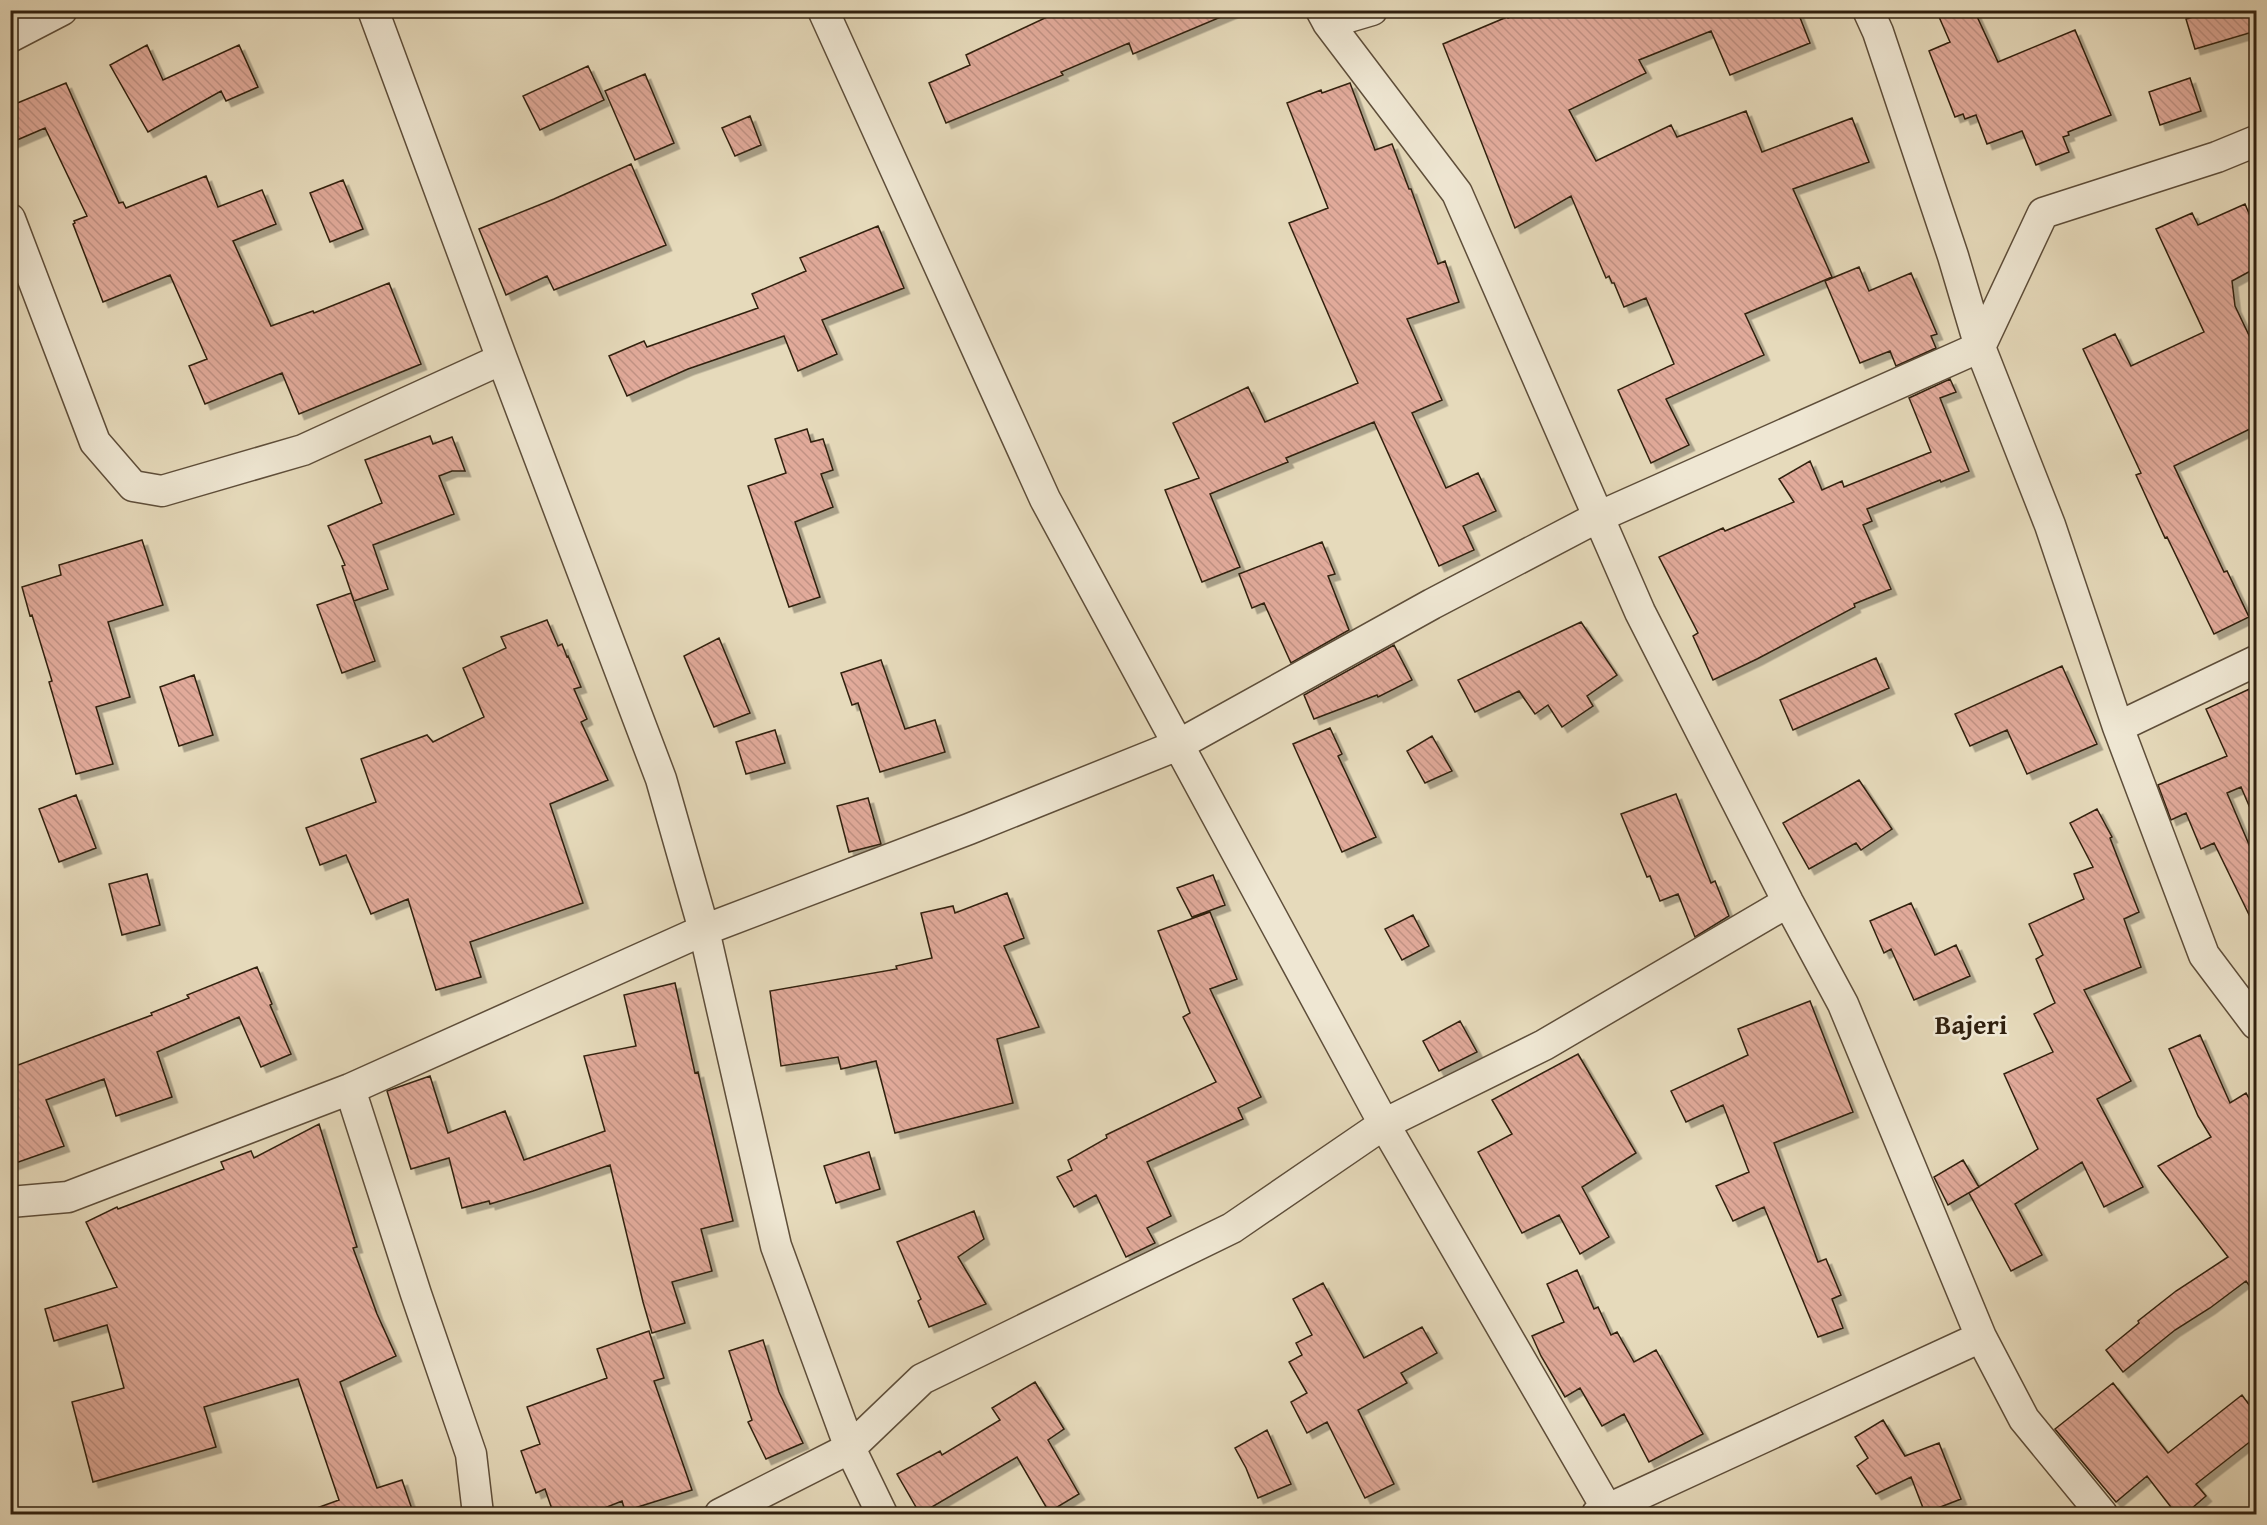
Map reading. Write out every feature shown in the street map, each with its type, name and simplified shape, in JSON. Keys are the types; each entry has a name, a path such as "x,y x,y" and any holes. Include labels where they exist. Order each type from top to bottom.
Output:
{"street":[{"path":"10,37 62,10"},
{"path":"373,10 661,779 704,930 776,1246 850,1448 882,1515"},
{"path":"823,10 1045,499 1384,1124 1604,1513 1981,1337"},
{"path":"1372,10 1325,17 1457,193 1640,612 1788,902 1843,1004 1981,1337 2024,1419 2102,1515"},
{"path":"1868,10 1882,44 1953,256 1980,347 2050,525 2118,727 2204,955 2256,1024"},
{"path":"10,1202 68,1197 350,1089 704,930 969,829 1178,745 1432,604 1598,517 1980,347 2043,213 2217,157 2256,141"},
{"path":"10,219 95,442 133,486 162,491 303,450 502,359"},
{"path":"2118,727 2256,661"},
{"path":"720,1515 850,1448 922,1379 1232,1228 1384,1124 1544,1045 1788,902"},
{"path":"350,1089 416,1294 471,1454 478,1515"}],"building":[{"path":"1062,10 1235,11 1133,54 1129,43 1061,72 1063,75 946,123 929,83 970,65 966,55"},
{"path":"1528,10 1797,10 1810,43 1730,75 1711,31 1639,60 1646,73 1569,110 1596,161 1671,125 1677,137 1746,111 1762,152 1852,118 1869,162 1793,189 1832,277 1745,314 1764,355 1666,399 1689,445 1651,463 1618,390 1674,364 1646,298 1624,307 1614,283 1609,276 1606,278 1571,196 1515,228 1443,44"},
{"path":"1936,10 1974,10 1998,62 2075,30 2111,115 2068,132 2069,135 2063,137 2069,152 2036,165 2022,131 1987,144 1976,115 1965,119 1963,114 1955,117 1929,51 1950,42"},
{"path":"2217,10 2256,10 2256,31 2195,49 2186,19"},
{"path":"147,45 163,80 239,45 258,87 226,101 221,91 148,132 110,65"},
{"path":"588,66 604,100 540,130 523,96"},
{"path":"645,74 674,143 635,160 605,91"},
{"path":"2190,78 2201,111 2160,125 2149,92"},
{"path":"66,83 119,203 123,202 126,208 206,176 218,207 262,190 276,224 233,241 271,326 313,311 314,313 389,283 421,364 299,414 282,373 205,404 189,366 207,359 170,275 103,302 73,224 74,221 87,216 45,128 10,143 10,106"},
{"path":"1350,83 1375,150 1392,144 1438,264 1445,261 1459,302 1407,319 1442,400 1412,413 1446,488 1478,473 1496,511 1463,526 1474,550 1439,566 1374,422 1286,458 1288,462 1210,494 1240,567 1202,582 1165,490 1199,478 1173,423 1248,387 1265,422 1358,383 1289,223 1328,208 1287,103 1321,90 1322,93"},
{"path":"750,116 761,145 735,156 722,128"},
{"path":"631,164 666,245 554,290 547,276 506,295 479,229 554,199"},
{"path":"343,180 363,229 330,242 310,193"},
{"path":"2245,204 2256,230 2256,268 2232,281 2235,306 2256,350 2256,426 2174,466 2224,572 2227,571 2249,617 2214,634 2136,475 2141,473 2083,349 2115,334 2131,366 2204,332 2156,229 2192,213 2198,225"},
{"path":"878,226 904,288 822,320 837,354 798,371 784,336 688,369 627,396 609,356 644,341 647,347 758,308 752,294 806,271 800,258"},
{"path":"1859,267 1869,291 1911,273 1937,334 1931,336 1936,348 1896,366 1890,351 1860,363 1825,281"},
{"path":"1950,379 1956,392 1940,398 1969,471 1867,509 1872,521 1863,525 1891,589 1854,604 1855,607 1713,680 1693,636 1698,633 1659,557 1723,528 1725,531 1794,502 1779,479 1810,461 1822,490 1842,481 1844,487 1931,452 1909,398"},
{"path":"807,429 811,442 823,439 833,470 821,474 833,507 795,522 820,597 789,607 748,486 786,473 775,439"},
{"path":"430,436 433,444 452,437 465,471 452,471 439,476 454,514 373,545 388,589 354,601 342,566 345,565 328,526 382,503 365,460"},
{"path":"142,540 163,605 108,622 130,697 96,707 113,764 76,774 49,682 52,681 22,587 61,575 59,565"},
{"path":"1322,542 1335,574 1328,576 1349,630 1291,663 1264,603 1252,608 1239,574"},
{"path":"351,593 375,661 342,673 317,605"},
{"path":"547,620 558,646 562,644 581,687 574,689 587,719 581,722 608,780 550,804 583,903 470,942 481,977 436,990 408,899 371,914 346,855 320,865 306,828 376,802 361,759 427,735 433,742 484,717 463,668 506,648 501,637"},
{"path":"1581,622 1617,675 1587,696 1593,706 1562,727 1548,705 1535,714 1519,691 1475,712 1458,680"},
{"path":"719,638 750,713 714,727 684,656"},
{"path":"1394,645 1412,680 1378,697 1377,695 1314,719 1304,695"},
{"path":"1876,658 1889,688 1793,730 1780,700"},
{"path":"881,660 905,729 935,720 945,752 880,772 858,703 852,705 841,673"},
{"path":"2062,666 2097,744 2027,774 2007,730 1970,746 1955,714"},
{"path":"194,675 213,735 179,746 160,687"},
{"path":"2256,686 2256,822 2241,787 2227,793 2256,861 2256,929 2214,843 2201,849 2186,813 2171,820 2158,785 2227,756 2206,709"},
{"path":"1330,728 1342,754 1338,756 1376,837 1342,852 1293,744"},
{"path":"775,730 785,763 746,774 736,742"},
{"path":"1432,736 1452,771 1425,783 1407,751"},
{"path":"1859,780 1892,829 1861,850 1856,843 1809,869 1783,823"},
{"path":"1676,794 1711,883 1715,881 1729,916 1695,937 1678,894 1660,901 1650,876 1647,877 1621,814"},
{"path":"76,795 96,848 59,862 39,809"},
{"path":"868,798 881,844 849,852 837,806"},
{"path":"2097,809 2112,837 2110,838 2139,912 2124,919 2141,967 2084,990 2131,1081 2097,1099 2143,1187 2104,1207 2082,1162 2015,1204 2042,1255 2011,1271 1969,1193 2038,1149 2004,1074 2053,1052 2034,1014 2055,1003 2036,959 2043,955 2029,924 2084,899 2074,874 2093,867 2070,823"},
{"path":"147,874 160,925 122,935 109,884"},
{"path":"1213,875 1225,905 1192,917 1177,888"},
{"path":"1007,893 1024,938 1004,946 1039,1027 997,1039 1013,1103 895,1133 876,1061 841,1069 838,1057 781,1066 770,991 897,969 896,966 932,958 921,913 953,906 955,913"},
{"path":"1911,903 1935,955 1956,945 1970,976 1914,1000 1891,949 1884,953 1870,921"},
{"path":"1210,912 1237,979 1210,989 1261,1097 1238,1108 1243,1119 1147,1162 1171,1216 1147,1228 1155,1243 1126,1257 1096,1195 1074,1207 1057,1177 1072,1170 1068,1160 1107,1138 1106,1135 1216,1082 1183,1017 1190,1013 1158,931"},
{"path":"1413,915 1429,946 1402,960 1385,929"},
{"path":"257,967 291,1054 261,1067 239,1017 157,1052 172,1097 116,1116 104,1079 46,1100 64,1146 10,1165 10,1068 152,1015 151,1013 189,998 187,995"},
{"path":"675,983 695,1073 698,1072 733,1221 701,1229 712,1271 672,1282 685,1323 652,1333 610,1165 490,1204 489,1201 462,1208 449,1158 411,1169 387,1091 430,1076 448,1133 505,1111 524,1160 605,1131 584,1056 636,1046 624,995"},
{"path":"1810,1001 1853,1112 1774,1143 1818,1262 1826,1259 1841,1295 1832,1299 1843,1328 1818,1337 1764,1207 1733,1221 1716,1186 1749,1172 1723,1105 1686,1122 1671,1091 1748,1055 1738,1029"},
{"path":"1460,1021 1477,1052 1439,1071 1423,1041"},
{"path":"2200,1035 2230,1103 2246,1093 2256,1111 2256,1295 2246,1281 2175,1330 2123,1372 2106,1350 2176,1291 2228,1257 2158,1166 2211,1137 2198,1116 2169,1049"},
{"path":"1578,1054 1636,1153 1582,1187 1609,1237 1580,1254 1559,1215 1522,1233 1478,1152 1512,1134 1492,1100"},
{"path":"319,1124 357,1247 353,1248 377,1314 396,1356 340,1382 377,1488 402,1480 414,1515 315,1515 314,1509 339,1500 298,1379 204,1407 216,1447 93,1482 72,1402 124,1388 107,1325 54,1341 45,1309 117,1287 86,1222 117,1207 118,1209 224,1169 221,1162 251,1151 254,1158"},
{"path":"869,1152 880,1189 836,1203 824,1166"},
{"path":"1963,1160 1979,1187 1948,1205 1934,1177"},
{"path":"974,1211 984,1239 958,1257 986,1304 929,1327 918,1301 921,1299 897,1242"},
{"path":"1577,1270 1594,1309 1598,1307 1611,1335 1617,1332 1634,1362 1656,1350 1703,1434 1649,1462 1624,1414 1602,1426 1580,1388 1565,1397 1532,1336 1564,1322 1547,1284"},
{"path":"1323,1283 1364,1358 1422,1327 1437,1353 1401,1373 1407,1383 1358,1410 1394,1484 1365,1498 1327,1422 1307,1433 1291,1402 1307,1393 1289,1362 1302,1355 1296,1343 1312,1335 1293,1299"},
{"path":"649,1331 664,1378 654,1381 692,1490 625,1511 622,1501 587,1515 554,1515 545,1489 536,1493 521,1451 540,1444 527,1407 607,1378 597,1349"},
{"path":"763,1340 779,1392 803,1443 766,1459 748,1422 752,1420 729,1351"},
{"path":"1035,1382 1064,1429 1048,1440 1079,1494 1049,1512 1017,1457 920,1514 897,1474 940,1451 942,1455 1000,1420 992,1408"},
{"path":"2113,1383 2168,1453 2242,1395 2256,1414 2256,1437 2196,1484 2206,1496 2184,1515 2177,1515 2147,1476 2116,1502 2055,1429"},
{"path":"1883,1420 1905,1456 1939,1443 1961,1499 1925,1513 1911,1477 1876,1494 1857,1466 1868,1458 1855,1437"},
{"path":"1267,1430 1291,1484 1258,1498 1235,1448"}],"district":[{"name":"Bajeri","path":"1971,1025"}]}
